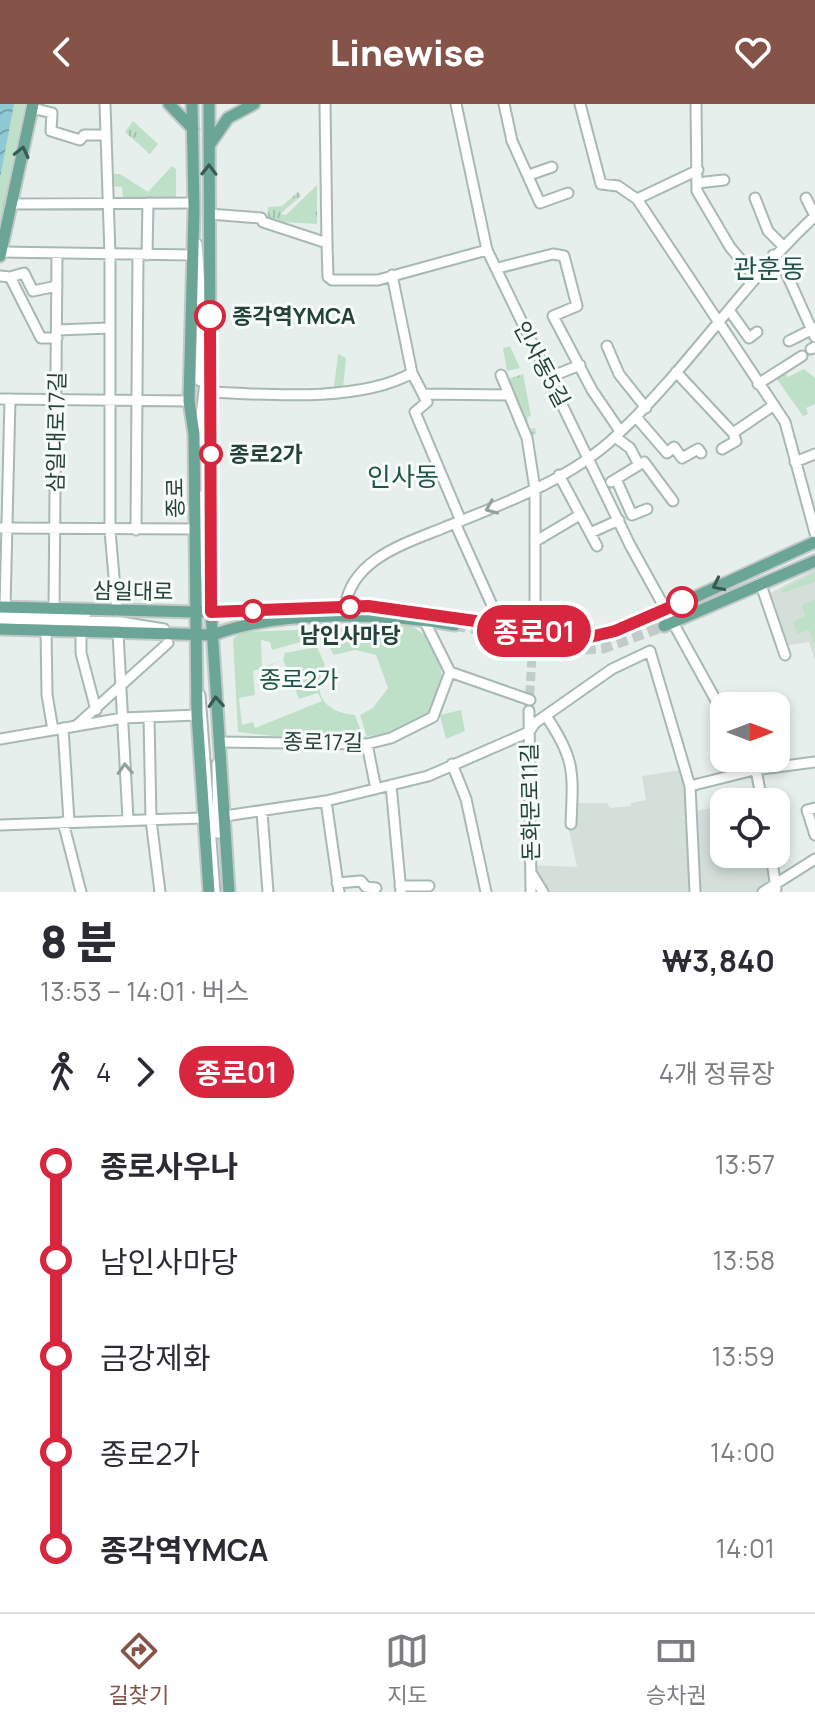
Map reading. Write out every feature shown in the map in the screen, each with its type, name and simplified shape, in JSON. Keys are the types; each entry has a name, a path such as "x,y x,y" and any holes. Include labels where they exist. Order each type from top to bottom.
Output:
{"main road":[{"path":"169,104 193,129"},
{"name":"종로","path":"192,104 194,206 189,401 194,434 197,715 209,892"},
{"name":"종로","path":"209,104 211,612 229,892"},
{"path":"209,144 228,118 254,104"},
{"path":"0,254 33,106"},
{"path":"660,613 815,542"},
{"path":"774,559 756,576 760,581 777,579"},
{"path":"669,624 815,561"},
{"name":"삼일대로","path":"0,629 213,635 237,626 346,616 456,621 397,608 211,612 2,609"}],"street":[{"path":"105,104 110,255 110,531 117,611"},
{"path":"325,104 328,277 332,280 378,280 487,250"},
{"name":"인사동5길","path":"456,104 487,250 498,268 517,318 590,455 660,613 710,692"},
{"path":"504,104 512,141 540,203 568,193"},
{"path":"580,104 601,184 618,186 637,199 785,422 815,533"},
{"path":"696,104 697,191 730,247 755,277"},
{"path":"33,106 52,113 51,131 80,140 84,135 105,135"},
{"path":"529,175 552,167"},
{"path":"637,199 698,170"},
{"path":"697,183 724,180"},
{"path":"755,198 763,223 783,246"},
{"path":"345,607 351,584 373,560 535,489 618,434 646,408 773,255 815,216 806,198"},
{"path":"10,204 148,203 194,206 202,327 194,434"},
{"path":"136,530 137,401 148,203"},
{"path":"209,214 261,218 263,222 327,243"},
{"path":"0,254 192,255"},
{"path":"498,268 553,254 564,256 577,306 553,316 592,390 639,465"},
{"name":"삼일대로17길","path":"54,610 57,255"},
{"path":"773,255 783,266 814,331 789,341"},
{"path":"57,286 33,291 24,273 5,276 41,338 109,328"},
{"path":"392,275 412,373 427,402 415,412 491,603"},
{"path":"729,310 749,338 757,332"},
{"path":"607,346 619,374 646,408"},
{"path":"210,348 197,453 205,581 211,612"},
{"path":"758,384 809,351"},
{"path":"550,377 580,365"},
{"path":"676,372 733,433 736,441 722,449"},
{"path":"210,392 331,392 392,384 412,373"},
{"name":"인사동5길","path":"501,375 527,438 535,489 535,604"},
{"path":"423,394 508,395"},
{"path":"133,611 115,614 2,609 5,399 189,401"},
{"path":"733,433 774,405"},
{"path":"636,417 667,453 674,447 682,458 698,449 701,453"},
{"path":"795,462 815,454"},
{"path":"604,486 644,462 673,501"},
{"path":"559,475 578,516 597,546"},
{"path":"616,479 632,515 647,509"},
{"path":"536,541 578,516"},
{"path":"590,533 619,520"},
{"path":"4,529 195,529"},
{"path":"761,585 785,655"},
{"path":"0,619 121,622 196,635"},
{"path":"424,620 450,672"},
{"path":"46,631 47,695 63,728 66,822 81,892"},
{"name":"삼일대로","path":"81,632 81,653 96,710"},
{"name":"삼일대로","path":"118,633 128,819"},
{"path":"63,728 96,710 168,643"},
{"path":"225,816 326,801 428,776 529,732 546,716 612,669 650,651 690,786 695,892"},
{"path":"196,672 204,717 218,892"},
{"name":"돈화문로11길","path":"450,672 529,706 531,892"},
{"name":"종로17길","path":"220,744 367,744 391,738 433,717 450,672"},
{"path":"0,739 123,718 197,715"},
{"path":"546,716 565,744 573,768 571,824"},
{"path":"149,717 151,820 160,892"},
{"path":"218,892 216,776 220,744"},
{"path":"367,744 376,789"},
{"path":"790,765 815,762"},
{"path":"452,764 466,799 483,891"},
{"path":"690,786 746,772"},
{"path":"391,785 400,889 429,886"},
{"path":"326,801 338,888 361,881 366,887 376,888"},
{"path":"815,808 807,810 815,835"},
{"path":"262,812 268,892"},
{"path":"0,825 202,818"},
{"path":"763,892 776,889 815,859"},
{"path":"773,868 776,889"},
{"path":"532,874 543,892"}],"shaded area":[{"path":"815,569 815,660 809,642 783,646 765,596"},
{"path":"681,770 695,811 710,808 710,868 776,868 777,882 759,892 543,892 531,865 577,867 567,821 568,803 607,803 610,808 631,806 631,803 646,800 642,776"}],"green space":[{"path":"0,104 25,104 0,224"},
{"path":"133,121 158,144 150,154 125,132"},
{"path":"172,166 176,169 176,201 123,200 122,187 112,186 111,174 120,174 148,192"},
{"path":"317,185 317,224 267,221 268,207 282,206 298,192 301,196 280,214 286,215"},
{"path":"510,346 520,368 507,371 503,348"},
{"path":"338,354 346,358 343,388 334,388"},
{"path":"804,369 815,378 815,404 806,408 808,414 803,416 774,375 783,370 788,377"},
{"path":"523,374 531,416 527,417 529,429 535,428 536,434 528,435 512,399 509,379"},
{"path":"815,572 815,582 782,593 781,590"},
{"path":"815,599 815,648 809,630 797,634 793,622 805,616 802,605"},
{"path":"410,626 427,638 437,655 441,669 439,698 423,718 397,730 367,736 360,715 373,708 388,688 376,655 355,650 334,655 328,645 334,641 333,635 305,631 304,641 272,650 270,642 261,640 262,668 253,671 255,695 239,698 242,725 253,722 255,728 322,701 318,693 299,699 283,660 285,653 317,647 325,665 319,684 323,700 336,710 355,715 363,737 293,737 238,732 233,639 242,632"},
{"path":"461,710 465,731 446,739 440,715"}],"water":[{"path":"0,104 14,104 0,178"}],"tunnel":[{"path":"529,708 535,604"},
{"path":"456,618 554,635 590,637 656,615"},
{"path":"455,625 583,649 603,648 664,626"}],"bus line":[{"name":"종로01","path":"210,316 211,612 368,606 413,610 554,635 590,637 615,631 682,602"}],"place":[{"name":"종각역YMCA","path":"210,316"},
{"name":"종로2가","path":"211,454"},
{"name":"남인사마당","path":"350,607"}],"district":[{"name":"관훈동","path":"769,268"},
{"name":"인사동","path":"403,476"},
{"name":"종로2가","path":"299,678"}]}
